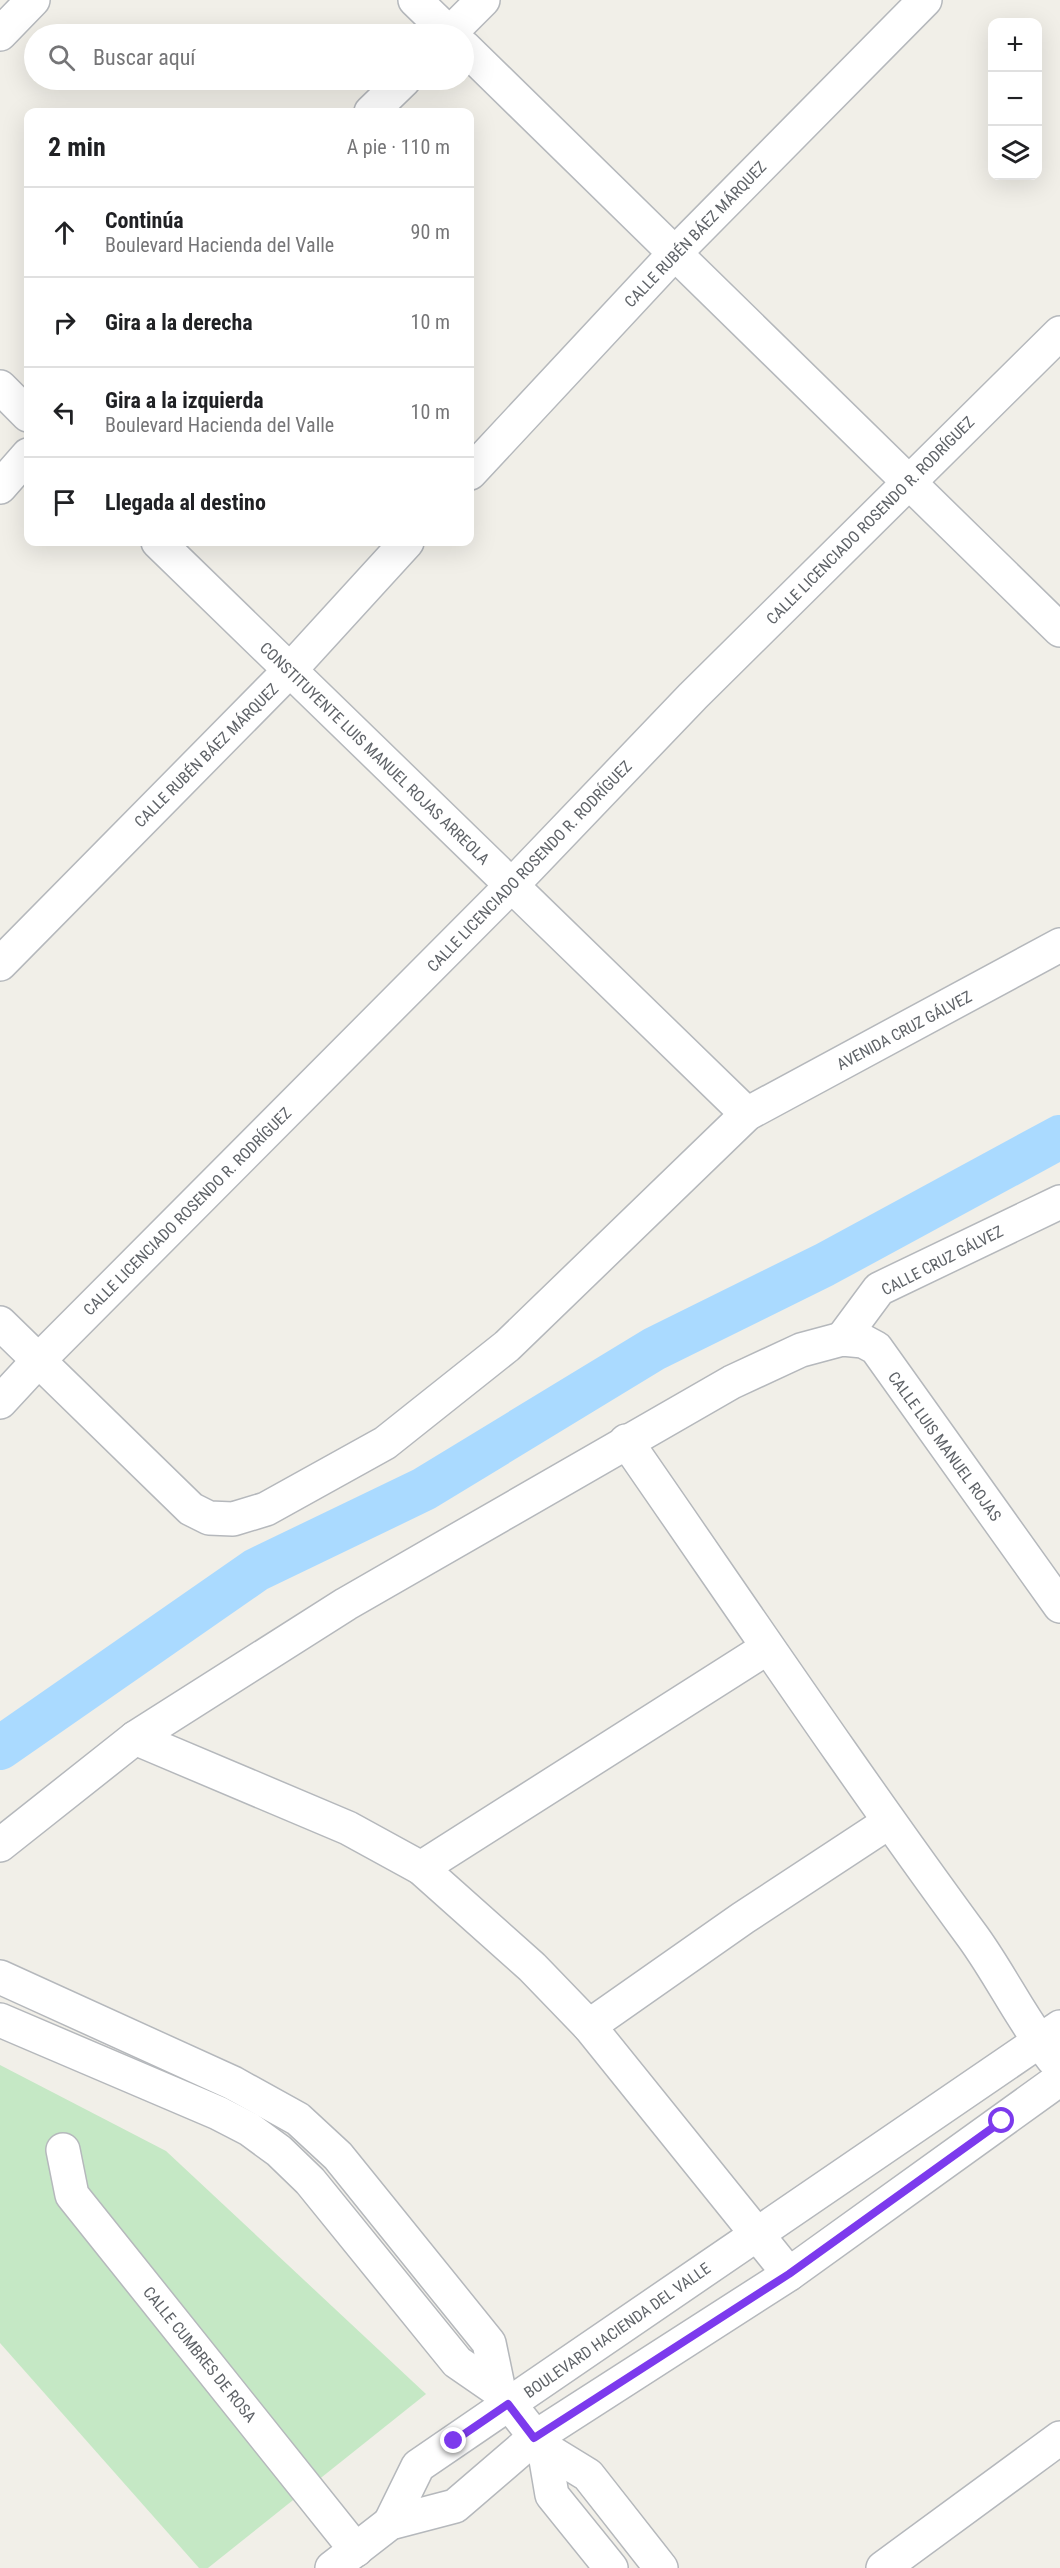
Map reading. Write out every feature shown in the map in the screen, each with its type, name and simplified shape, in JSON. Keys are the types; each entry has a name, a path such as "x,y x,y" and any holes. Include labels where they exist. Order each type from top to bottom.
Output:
{"street":[{"path":"0,34 33,0"},
{"path":"415,0 440,24"},
{"path":"460,24 483,0"},
{"name":"CALLE RUBÉN BÁEZ MÁRQUEZ","path":"474,469 675,253 925,0"},
{"path":"474,57 1060,630"},
{"path":"375,108 394,90"},
{"name":"CALLE LICENCIADO ROSENDO R. RODRÍGUEZ","path":"0,1402 38,1360 512,885 693,696 1060,333"},
{"path":"0,387 24,411"},
{"path":"0,486 24,459"},
{"name":"CONSTITUYENTE LUIS MANUEL ROJAS ARREOLA","path":"162,546 747,1114"},
{"name":"CALLE RUBÉN BÁEZ MÁRQUEZ","path":"0,964 290,670 403,546"},
{"name":"AVENIDA CRUZ GÁLVEZ","path":"38,1360 191,1509 209,1518 233,1519 266,1509 385,1443 507,1346 747,1114 1060,945"},
{"name":"CALLE CRUZ GÁLVEZ","path":"842,1339 879,1289 1060,1202"},
{"path":"0,1323 38,1360"},
{"name":"CALLE LUIS MANUEL ROJAS","path":"0,1845 135,1738 346,1604 732,1382 801,1350 842,1339 862,1341 876,1348 1060,1606"},
{"path":"626,1441 767,1648 822,1721 888,1822 977,1943 1049,2034 1060,2067"},
{"path":"421,1868 767,1648"},
{"path":"135,1738 348,1828 421,1868 532,1967 589,2026 789,2274"},
{"path":"589,2026 743,1918 888,1822"},
{"path":"0,1977 233,2083 298,2119 338,2156 489,2343 504,2398"},
{"path":"0,2020 218,2113 264,2140 310,2181 457,2362 504,2398 539,2443 588,2475 661,2568"},
{"name":"BOULEVARD HACIENDA DEL VALLE","path":"390,2523 418,2466 504,2398 756,2234 1049,2034"},
{"path":"344,2559 390,2523 455,2506 539,2443 789,2274 1060,2079"},
{"name":"CALLE CUMBRES DE ROSA","path":"63,2150 72,2195 344,2559"},
{"path":"883,2568 1060,2438"},
{"path":"539,2443 552,2495 611,2568"}],"green space":[{"path":"0,2065 166,2151 426,2394 208,2568 199,2568 0,2343"}],"waterway":[{"path":"0,1748 256,1570 424,1489 654,1349 824,1265 1060,1137"}],"route":[{"path":"454,2441 508,2404 534,2438 789,2274 1002,2121"}]}
